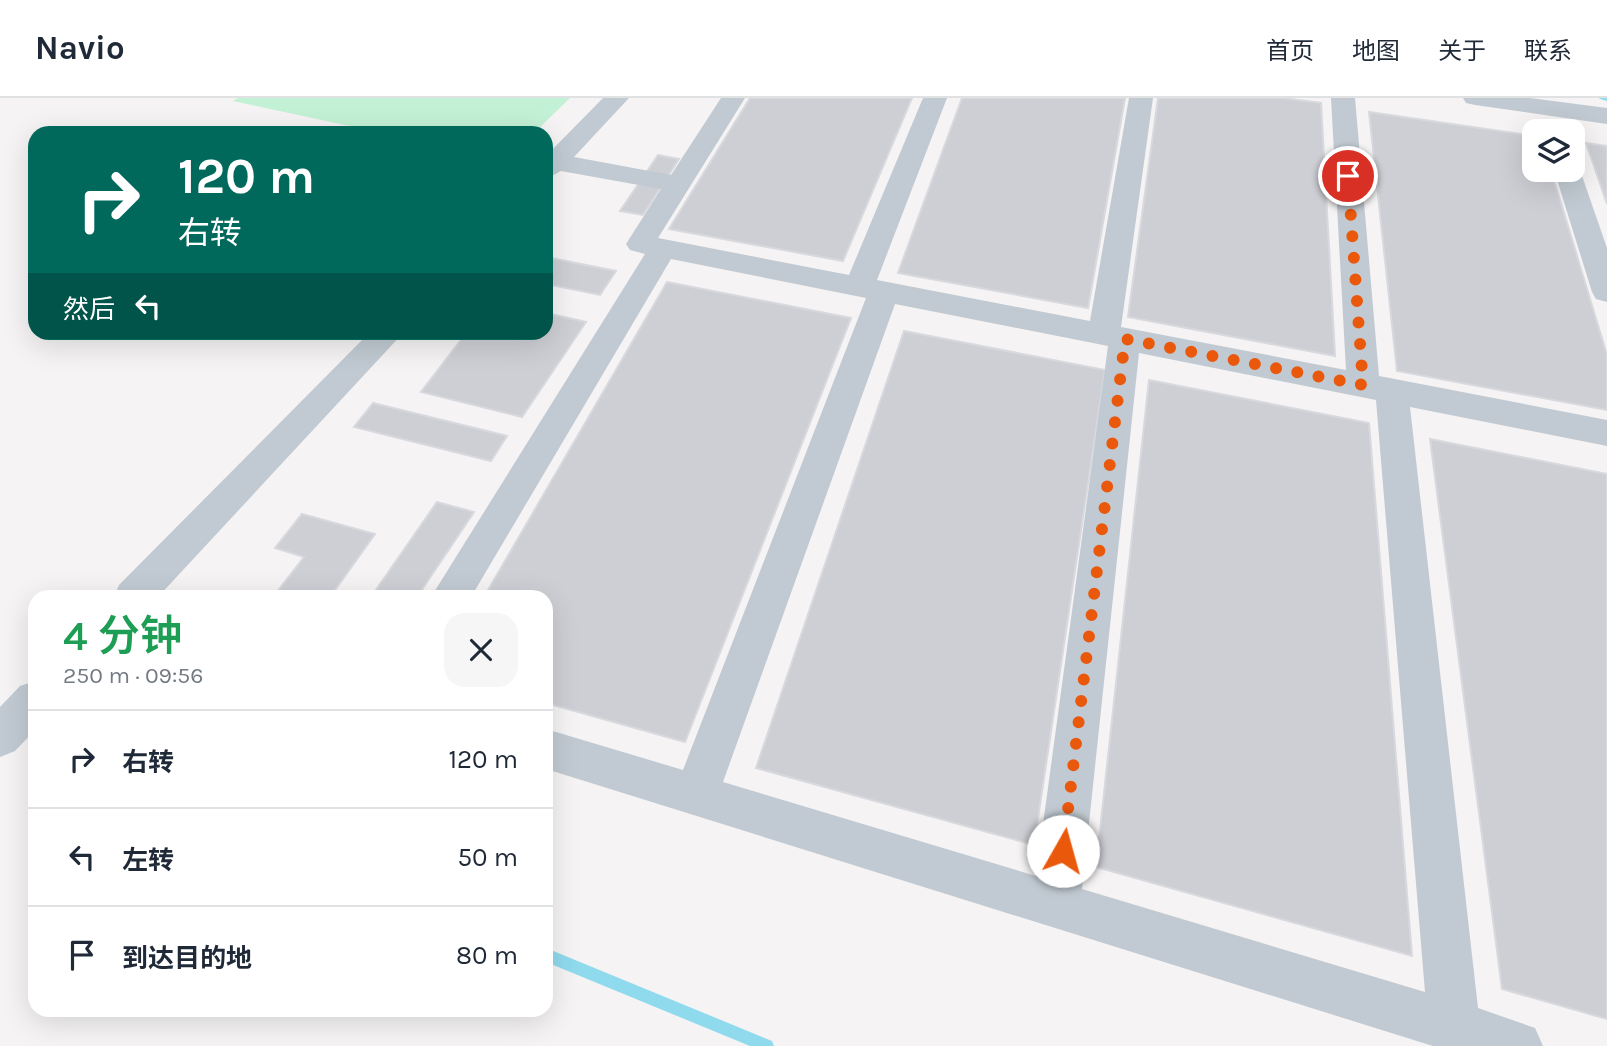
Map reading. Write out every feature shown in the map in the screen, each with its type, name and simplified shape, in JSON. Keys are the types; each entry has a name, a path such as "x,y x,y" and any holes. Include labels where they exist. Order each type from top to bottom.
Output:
{"lane":[{"path":"553,165 617,98"},
{"path":"733,98 640,244 1607,433"},
{"path":"696,795 871,289 934,98"},
{"path":"1056,905 1141,98"},
{"path":"1343,98 1454,1027"},
{"path":"1475,98 1548,119"},
{"path":"1565,119 1607,116"},
{"path":"553,167 678,184"},
{"path":"1571,182 1607,292"},
{"path":"454,590 663,248"},
{"path":"140,590 381,340"},
{"path":"0,737 28,707"},
{"path":"553,751 1517,1046"}],"green space":[{"path":"238,98 570,98 541,126 349,126 233,101"}],"building":[{"path":"750,98 912,98 843,261 669,229"},
{"path":"962,98 1125,98 1088,308 898,273"},
{"path":"1158,98 1283,98 1321,103 1335,356 1128,317"},
{"path":"1369,112 1522,134 1522,182 1555,182 1607,355 1607,410 1397,371"},
{"path":"1586,143 1607,146 1607,204"},
{"path":"658,155 679,159 643,215 620,211"},
{"path":"553,258 616,271 600,295 553,285"},
{"path":"667,282 851,318 685,742 553,705 553,590 488,590"},
{"path":"553,315 586,322 522,417 421,392 461,340 553,340"},
{"path":"904,331 1105,370 1034,845 756,768"},
{"path":"1149,380 1369,423 1412,956 1096,867"},
{"path":"373,403 507,436 491,461 354,427"},
{"path":"1430,439 1607,474 1607,1019 1502,989"},
{"path":"437,502 474,512 422,590 376,590"},
{"path":"302,514 375,534 335,590 278,590 304,557 275,548"}],"waterway":[{"path":"1602,98 1607,99"},
{"path":"553,958 767,1046"}],"route":[{"path":"1063,851 1125,339 1363,385 1348,176"}]}
